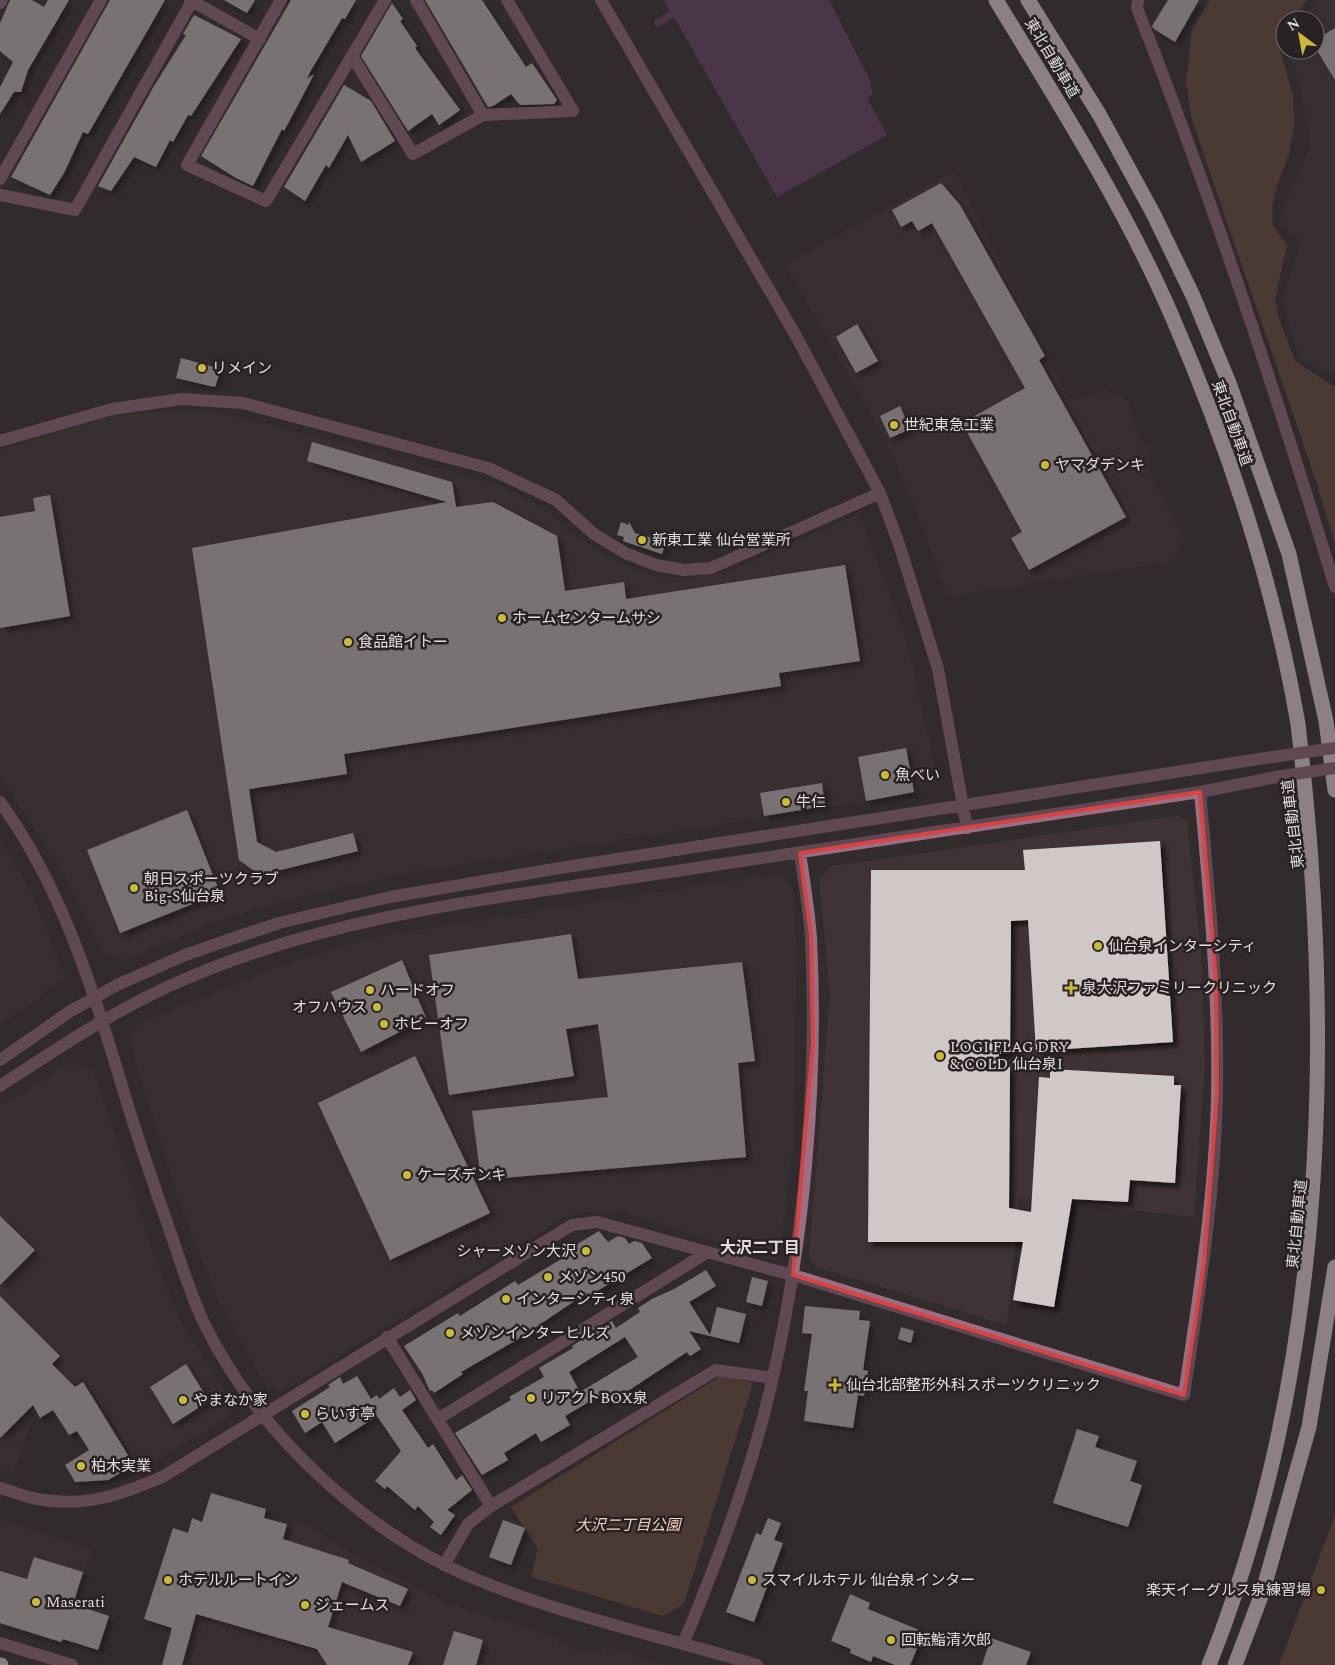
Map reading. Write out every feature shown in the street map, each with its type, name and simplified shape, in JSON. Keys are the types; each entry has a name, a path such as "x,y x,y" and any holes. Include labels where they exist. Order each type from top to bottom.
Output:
{"highway":[{"name":"東北自動車道","path":"996,0 1074,128 1127,223 1170,311 1203,392 1260,562 1280,641 1298,724 1311,821 1320,908 1324,993 1321,1157 1314,1235 1293,1379 1274,1460 1250,1548 1209,1665"},
{"name":"東北自動車道","path":"1028,0 1099,114 1154,215 1193,296 1229,383 1289,554 1326,721 1335,790"},
{"path":"1242,1665 1309,1427 1335,1267"},
{"path":"1235,1665 1263,1591"}],"street":[{"path":"0,4 2,0"},
{"path":"0,179 101,0"},
{"path":"281,0 187,165 266,200 385,0"},
{"path":"416,0 483,115"},
{"path":"352,56 412,154 483,115 573,110 507,0"},
{"path":"601,0 796,336 880,493 899,544 938,669 967,828"},
{"path":"1138,0 1137,8 1183,123 1226,246 1305,486 1335,587"},
{"path":"0,195 76,210 191,1 260,39"},
{"path":"0,441 112,409 182,400 243,403 488,468 556,500 594,534 625,553 656,565 684,570 711,568 880,493"},
{"path":"0,1060 94,998 185,955 279,923 390,897 963,804 1335,748"},
{"path":"0,1086 102,1021 191,976 284,943 338,927 562,888 1200,792 1335,768"},
{"path":"0,1488 37,1499 83,1502 122,1494 164,1476 387,1337 572,1225 597,1222 793,1275 1184,1395 1204,1263 1217,1094 1216,982 1200,792"},
{"path":"0,802 43,872 74,943 102,1021 138,1138 202,1320 224,1362 262,1415 291,1448 338,1492 394,1534 444,1565 477,1580 544,1604 684,1642 758,1665"},
{"path":"684,1642 722,1548 753,1451 773,1378 793,1275 804,1182 813,1042 811,936 800,853"},
{"path":"438,1419 708,1252"},
{"path":"387,1337 491,1506"},
{"path":"444,1565 468,1524 491,1506 716,1370 773,1378"},
{"path":"0,1643 72,1665"}],"highlighted area":[{"path":"1200,792 1216,981 1217,1094 1204,1263 1184,1395 793,1275 813,1042 811,936 800,853"}],"shaded area":[{"path":"663,0 829,0 870,80 873,94 867,98 887,135 777,197 674,17 657,28 653,21 670,11"},
{"path":"1318,0 1335,0 1335,375 1315,368 1298,357 1282,300 1301,242 1279,224 1283,207 1311,146 1298,77 1291,60 1325,60 1325,10 1309,10"},
{"path":"954,171 1068,396 1074,400 1105,390 1129,401 1139,439 1151,447 1147,467 1184,538 1174,561 948,596 920,521 888,445 785,264"},
{"path":"169,410 216,411 497,484 532,501 590,546 643,574 686,579 730,571 859,513 906,637 934,765 916,794 417,871 294,898 216,922 125,961 103,953 61,870 0,775 0,450 109,416"},
{"path":"1178,816 1187,821 1201,952 1205,1066 1194,1217 1019,1198 1007,1325 815,1267 809,1256 830,994 819,880 831,866"},
{"path":"0,838 35,900 65,978 0,1026"},
{"path":"778,874 792,885 797,950 793,1150 778,1262 614,1210 591,1211 566,1216 280,1393 267,1388 216,1296 177,1195 129,1041 138,1023 278,966 338,947 393,934"},
{"path":"69,1062 93,1068 153,1252 180,1321 232,1403 228,1417 142,1470 84,1377 35,1408 13,1475 0,1471 0,1107"},
{"path":"0,1518 92,1549 63,1645 0,1625"},
{"path":"295,1522 306,1524 358,1557 448,1603 560,1638 558,1644 600,1655 602,1646 668,1665 161,1665 187,1579 267,1604"}],"green space":[{"path":"1210,0 1307,0 1299,10 1275,10 1275,60 1283,60 1293,95 1294,127 1289,154 1277,186 1272,208 1273,226 1287,245 1275,299 1279,319 1295,361 1335,387 1335,544 1315,478 1192,120 1186,82 1192,29"},
{"name":"大沢二丁目公園","path":"722,1375 753,1383 684,1604 663,1616 531,1577 538,1549 511,1507"},
{"name":"楽天イーグルス泉練習場","path":"1335,1515 1335,1665 1279,1665"}],"building":[{"path":"10,0 32,0 44,7 48,0 69,0 28,70 21,92 14,92 0,114 0,87 13,62 0,51 0,23"},
{"path":"110,0 165,0 88,134 83,132 64,173 50,195 11,177"},
{"path":"224,0 255,0 247,13"},
{"path":"291,0 356,0 345,19 342,18 310,72 307,79 314,74 284,131 282,129 253,186 236,178 201,156"},
{"path":"425,0 482,0 526,67 532,63 557,100 554,104 520,105 511,94 493,106 488,107"},
{"path":"1168,0 1199,0 1175,42 1152,26"},
{"path":"392,3 403,19 400,21 417,46 415,48 460,110 439,125 432,114 408,131 361,56"},
{"path":"194,15 241,39 191,116 188,115 173,142 170,140 156,167 134,157 111,191 98,186 154,86 186,35 183,34"},
{"path":"1335,28 1335,80 1323,60 1325,60 1325,34"},
{"path":"344,85 371,101 395,141 361,162 348,135 329,168 326,165 305,201 284,187"},
{"path":"941,183 960,205 1045,356 1039,360 1126,517 1029,570 1011,538 1022,532 962,423 1025,388 932,223 918,231 912,221 901,227 892,210"},
{"path":"857,324 878,361 856,373 836,337"},
{"path":"181,358 221,369 215,387 176,378"},
{"path":"900,406 910,429 890,438 880,416"},
{"path":"312,442 452,482 456,507 493,502 557,536 565,591 624,582 626,599 845,565 860,661 779,673 781,686 344,754 347,774 249,789 257,842 276,852 353,833 358,851 260,875 239,860 192,548 447,502 307,461"},
{"path":"50,495 70,616 0,628 0,517 35,511 33,498"},
{"path":"621,522 628,525 629,522 635,533 666,542 662,554 623,541 624,537 617,535"},
{"path":"906,748 914,792 866,801 858,757"},
{"path":"822,783 825,806 764,816 760,793"},
{"path":"187,810 220,893 120,933 87,850"},
{"path":"1160,841 1173,1042 1036,1051 1028,920 1011,921 1010,1053 999,1054 999,1066 1010,1067 1009,1208 1031,1212 1039,1077 1050,1078 1050,1069 1174,1076 1174,1085 1181,1085 1175,1183 1130,1180 1128,1202 1072,1199 1054,1307 1013,1300 1023,1242 868,1242 871,870 1025,870 1023,850"},
{"path":"571,934 578,979 742,962 755,1061 738,1063 746,1157 481,1180 472,1111 608,1097 598,1024 566,1029 574,1076 449,1095 429,955"},
{"path":"402,960 426,1018 361,1052 331,992"},
{"path":"415,1056 490,1213 390,1260 318,1103"},
{"path":"0,1216 35,1250 0,1285"},
{"path":"599,1231 608,1242 618,1236 625,1238 629,1244 634,1241 642,1243 652,1258 587,1297 585,1294 518,1339 461,1372 463,1374 434,1393 432,1390 430,1391 423,1375 404,1346 458,1313 460,1316 515,1281 518,1285 563,1258 561,1254"},
{"path":"706,1270 716,1286 689,1302 710,1335 717,1307 746,1314 739,1343 689,1331 701,1349 690,1356 687,1352 605,1406 599,1396 565,1416 570,1425 541,1442 536,1433 504,1453 508,1460 482,1475 455,1433 511,1400 509,1397 544,1377 539,1368 573,1348 572,1346 612,1321 616,1328 640,1312 638,1308","holes":["625,1337 638,1357 580,1392 569,1372"]},
{"path":"752,1277 768,1281 762,1306 746,1302"},
{"path":"0,1296 60,1356 52,1364 75,1387 83,1382 134,1465 108,1480 75,1482 65,1465 89,1450 77,1431 69,1435 53,1410 40,1418 33,1405 0,1438"},
{"path":"805,1306 860,1311 859,1320 870,1321 863,1370 868,1371 864,1396 858,1395 853,1428 804,1421 808,1391 804,1391 812,1334 802,1333"},
{"path":"901,1327 914,1331 911,1343 898,1339"},
{"path":"186,1364 209,1401 173,1424 150,1387"},
{"path":"357,1376 371,1399 377,1395 379,1399 394,1388 400,1397 410,1390 416,1400 402,1410 428,1448 433,1444 456,1480 462,1475 472,1490 447,1510 455,1515 441,1535 430,1527 434,1522 418,1506 415,1510 387,1486 385,1489 375,1481 401,1451 377,1416 335,1443 322,1422 305,1433 292,1411 330,1387 328,1385 340,1377 343,1384"},
{"path":"1077,1429 1099,1436 1095,1447 1137,1461 1130,1481 1142,1485 1128,1527 1053,1503"},
{"path":"211,1493 266,1509 264,1518 287,1524 283,1539 349,1560 348,1563 408,1589 400,1606 342,1582 328,1627 413,1652 408,1665 327,1665 317,1649 196,1614 182,1665 162,1665 172,1628 144,1619 173,1528 188,1533 192,1518 202,1522"},
{"path":"768,1518 781,1523 774,1540 783,1543 754,1622 726,1612 756,1533 761,1535"},
{"path":"503,1520 525,1528 511,1565 489,1557"},
{"path":"34,1557 83,1572 73,1604 109,1616 98,1650 63,1639 61,1642 0,1623 0,1571 27,1579"},
{"path":"850,1594 870,1603 868,1609 924,1632 910,1665 895,1665 873,1656 871,1662 850,1653 851,1649 831,1641"},
{"path":"454,1631 483,1640 476,1665 443,1665"},
{"path":"991,1638 1031,1652 1026,1665 982,1665"}],"place":[{"name":"リメイン","path":"202,368"},
{"name":"世紀東急工業","path":"894,425"},
{"name":"ヤマダデンキ","path":"1045,465"},
{"name":"新東工業 仙台営業所","path":"642,540"},
{"name":"ホームセンタームサシ","path":"502,618"},
{"name":"食品館イトー","path":"348,642"},
{"name":"魚べい","path":"885,775"},
{"name":"牛仁","path":"786,802"},
{"name":"朝日スポーツクラブ Big-S仙台泉","path":"134,888"},
{"name":"仙台泉インターシティ","path":"1098,946"},
{"name":"泉大沢ファミリークリニック","path":"1071,988"},
{"name":"ハードオフ","path":"370,990"},
{"name":"オフハウス","path":"377,1007"},
{"name":"ホビーオフ","path":"384,1024"},
{"name":"LOGI FLAG DRY & COLD 仙台泉I","path":"940,1056"},
{"name":"ケーズデンキ","path":"407,1175"},
{"name":"シャーメゾン大沢","path":"586,1251"},
{"name":"メゾン450","path":"548,1277"},
{"name":"インターシティ泉","path":"506,1299"},
{"name":"メゾンインターヒルズ","path":"450,1333"},
{"name":"仙台北部整形外科スポーツクリニック","path":"835,1385"},
{"name":"リアクトBOX泉","path":"531,1398"},
{"name":"やまなか家","path":"183,1400"},
{"name":"らいす亭","path":"305,1414"},
{"name":"柏木実業","path":"81,1466"},
{"name":"ホテルルートイン","path":"168,1580"},
{"name":"スマイルホテル 仙台泉インター","path":"752,1580"},
{"name":"楽天イーグルス泉練習場","path":"1321,1590"},
{"name":"Maserati","path":"36,1602"},
{"name":"ジェームス","path":"305,1605"},
{"name":"回転鮨清次郎","path":"891,1640"}],"district":[{"name":"大沢二丁目","path":"760,1247"}]}
